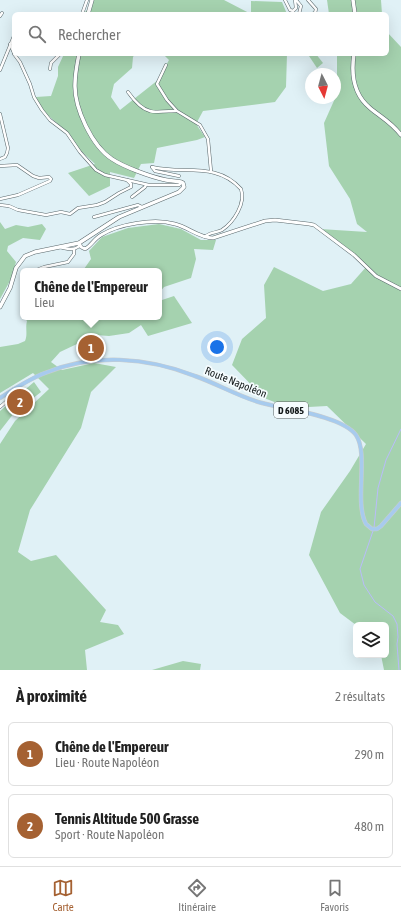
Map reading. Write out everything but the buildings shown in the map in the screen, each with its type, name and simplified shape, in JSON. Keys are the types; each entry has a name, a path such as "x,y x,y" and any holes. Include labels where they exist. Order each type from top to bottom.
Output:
{"main road":[{"path":"89,12 92,0"},
{"path":"353,0 355,12"},
{"path":"0,307 10,288 16,268 22,259 30,254 80,244 119,217 183,190 184,187 182,182 164,180 122,165 111,158 98,146 88,129 76,99 75,76 80,56"},
{"path":"354,56 352,76 359,95 364,102 392,124 401,134"},
{"name":"Route Napoléon","path":"0,398 43,373 90,360 127,360 160,365 196,376 254,401 330,419 345,426 355,435 360,445 362,507 366,524 372,529 380,527 401,503"}],"street":[{"path":"83,12 88,0"},
{"path":"285,0 290,10 293,11 296,8 295,0"},
{"path":"295,0 301,6 300,12"},
{"path":"308,0 316,9 315,12"},
{"path":"0,70 12,40"},
{"path":"10,44 12,49"},
{"path":"15,56 30,84 34,97 46,116 67,133 71,141 96,170 105,175 146,185 179,185 182,182"},
{"path":"50,69 51,63 58,56"},
{"path":"166,65 157,84 177,111 200,125 208,139 211,171"},
{"path":"128,92 142,107 151,112 177,111"},
{"path":"0,114 8,151 5,157 0,159"},
{"path":"0,166 17,165 33,176 39,178 51,178 50,181 31,190 0,199"},
{"path":"179,176 155,171 152,167 174,171 211,171 222,175 239,187 242,193 242,198 235,216 229,224 221,231 207,234 205,237"},
{"path":"0,205 46,215 61,212 70,214 78,208 105,202 131,187 132,184 126,180"},
{"path":"132,197 146,185"},
{"path":"94,217 138,205 142,207"},
{"path":"60,247 74,249 78,248 80,244 83,249 87,248 99,236 124,226 158,222 178,224 205,237 213,238 265,221 283,221 309,224 314,225 354,255 376,276 401,289"},
{"path":"42,268 68,262 74,254 74,249"},
{"path":"0,407 14,395 14,389"}],"green space":[{"path":"93,0 224,0 247,12 85,12 91,8"},
{"path":"327,0 381,0 382,12 329,12"},
{"path":"251,1 282,2 286,12 251,12"},
{"path":"389,34 401,47 401,670 384,670 382,658 389,658 389,622 353,623 340,613 309,555 321,512 350,471 366,444 327,406 290,408 264,398 232,365 242,339 266,318 264,285 274,267 323,291 351,284 367,266 320,229 367,232 357,224 350,199 329,166 324,123 333,104 341,104 341,68 337,68 337,56 389,56"},
{"path":"63,56 134,56 132,68 114,84 111,97 120,110 158,80 169,60 165,56 287,56 286,87 275,102 203,111 196,124 205,137 157,148 154,163 141,164 134,178 110,172 110,186 89,196 68,173 95,164 77,147 67,132 42,110 36,97 51,96 58,76 58,67"},
{"path":"309,56 318,56 323,63 317,68"},
{"path":"0,222 5,229 16,225 28,227 42,224 46,229 40,240 23,238 8,246 7,251 16,262 11,279 0,299"},
{"path":"159,224 181,229 201,240 216,240 213,250 194,249 196,259 191,278 164,287 162,289 162,268 85,268 91,259 89,251 102,237 128,228"},
{"path":"174,296 192,323 148,336 141,325 129,333 109,336 96,335 60,352 51,362 62,370 94,363 116,367 91,392 81,428 30,510 18,552 31,561 56,555 106,610 100,622 118,625 124,634 85,650 87,670 0,670 0,444 15,421 49,389 33,373 0,393 0,347 18,344 25,341 26,320 162,320 162,300"},
{"path":"34,382 41,392 14,413 0,431 0,411"},
{"path":"183,661 201,664 200,670 152,670"}],"waterway":[{"path":"374,528 378,488 386,460 401,429"},
{"path":"373,531 360,569 364,585 375,602 393,616 397,624 399,670"}],"place":[{"name":"Chêne de l'Empereur","path":"91,348"},
{"name":"Tennis Altitude 500 Grasse","path":"20,402"}]}
